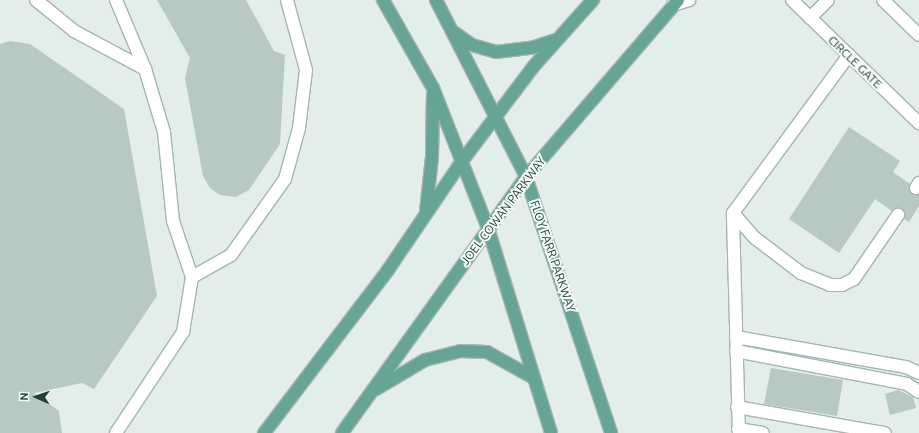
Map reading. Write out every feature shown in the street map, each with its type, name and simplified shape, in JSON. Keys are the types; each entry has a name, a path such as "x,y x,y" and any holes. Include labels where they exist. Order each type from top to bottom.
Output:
{"main road":[{"path":"383,0 433,88 488,228 551,433"},
{"name":"FLOY FARR PARKWAY","path":"436,0 497,116 526,177 611,433"},
{"path":"264,433 424,220 462,161 557,40 594,0"},
{"name":"JOEL COWAN PARKWAY","path":"342,433 526,177 675,3"},
{"path":"452,31 472,45 496,52 531,48 557,40"},
{"path":"424,220 432,157 433,88"},
{"path":"372,392 425,360 460,351 487,352 534,378"}],"street":[{"path":"36,0 74,31 145,69"},
{"path":"116,0 145,69 164,132 173,221 192,277 183,332 116,433"},
{"path":"192,277 231,255 285,179 299,128 306,70 287,0"},
{"path":"675,3 689,0"},
{"name":"CIRCLE GATE","path":"792,0 919,123"},
{"path":"810,18 828,0"},
{"path":"883,0 919,35"},
{"path":"763,433 739,431 737,407 733,213 849,55"},
{"path":"733,213 755,238 801,273 830,285 842,285 854,280 898,214"},
{"path":"736,337 906,367 919,373"},
{"path":"736,351 907,384 919,392"},
{"path":"737,407 885,433"}],"building":[{"path":"157,0 246,0 274,51 285,55 280,144 249,190 236,197 220,195 210,188 203,176 185,78 190,58"},
{"path":"10,41 30,44 124,109 157,296 94,389 82,383 34,393 59,411 62,433 0,433 0,44"},
{"path":"849,127 900,161 893,172 910,184 912,194 919,195 919,206 909,222 904,219 902,209 892,211 875,199 839,253 789,219"},
{"path":"771,368 843,380 837,416 764,404"},
{"path":"898,390 913,397 916,408 890,415 885,394"}]}
